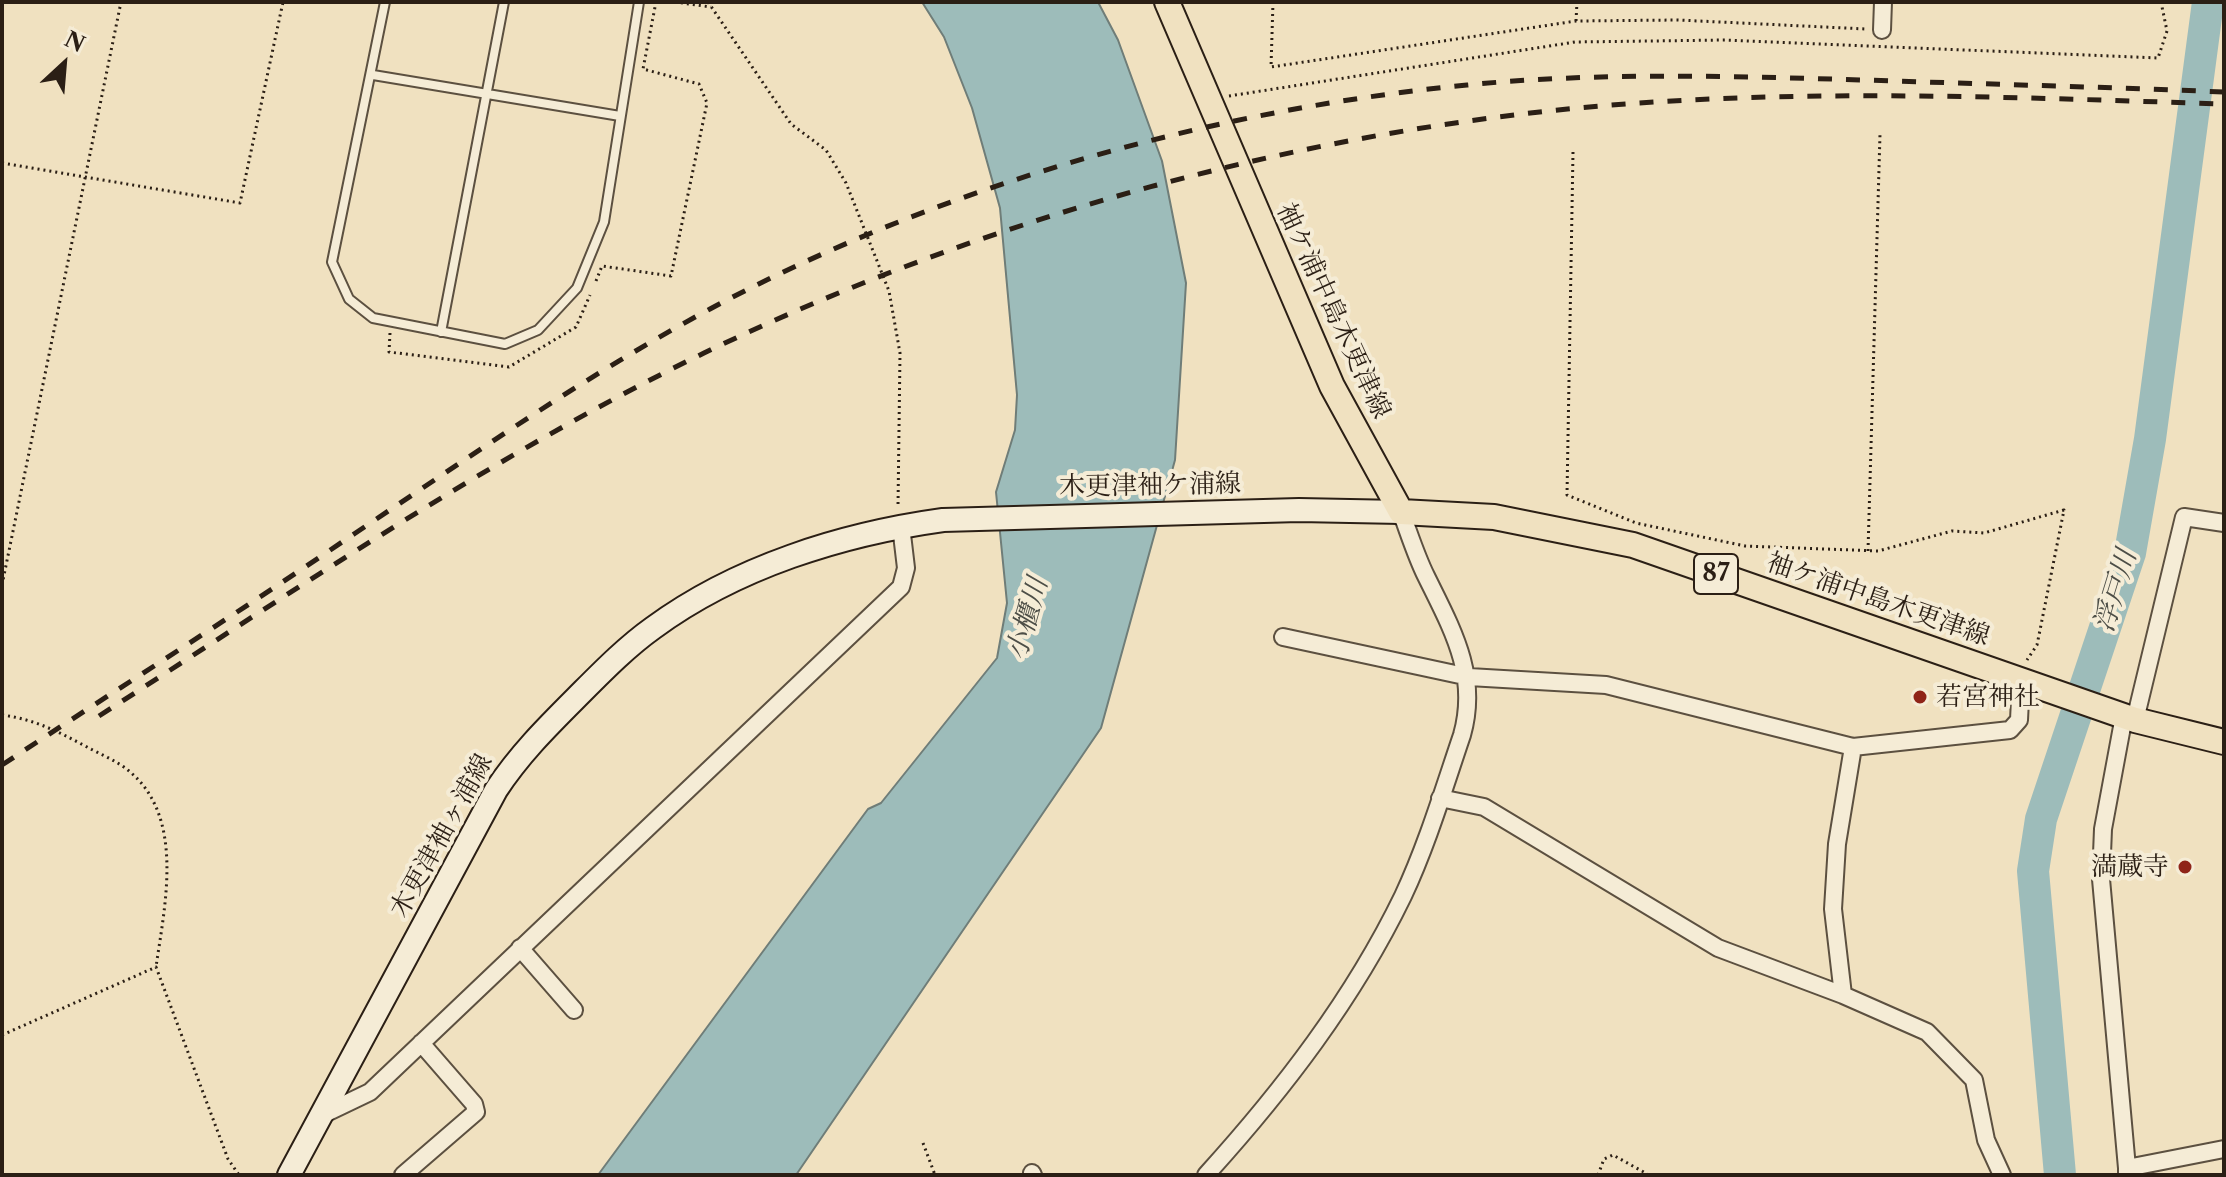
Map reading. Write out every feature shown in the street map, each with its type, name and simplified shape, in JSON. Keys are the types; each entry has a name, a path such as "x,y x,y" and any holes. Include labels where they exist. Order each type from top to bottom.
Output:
{"main road":[{"name":"袖ケ浦中島木更津線","path":"1167,2 1332,386 1401,512 1494,517 1633,545 2124,716 2224,742"},
{"name":"木更津袖ケ浦線","path":"901,526 983,518 1299,510 1401,512"},
{"name":"木更津袖ヶ浦線","path":"298,1171 322,1115 496,790 523,751 614,661 651,629 688,605 745,575 829,545 901,526"}],"street":[{"path":"1882,30 1883,2"},
{"path":"1206,1175 1272,1102 1362,974 1404,894 1469,711 1469,677 1455,636 1424,572 1401,512"},
{"path":"2224,523 2184,517 2124,716 2103,829 2101,879 2127,1171 2224,1149"},
{"path":"322,1115 370,1092 901,587 906,568 901,526"},
{"path":"1283,637 1469,677 1606,685 1853,747 2010,730 2019,720 2021,679"},
{"path":"1843,995 1833,909 1837,844 1853,747"},
{"path":"1440,798 1484,807 1718,948 1843,995 1927,1032 1974,1080 1986,1140 2002,1175"},
{"path":"520,948 574,1010"},
{"path":"403,1175 476,1112 474,1104 421,1043"}],"lane":[{"path":"385,2 373,75 332,262 349,299 373,318 505,344 538,330 577,288 604,222 639,2"},
{"path":"441,332 504,2"},
{"path":"373,75 620,116"}],"path":[{"path":"2,585 121,2"},
{"path":"2,163 240,203 283,2"},
{"path":"675,2 711,7"},
{"path":"708,2 791,124 826,150 833,161 846,183 889,291 900,353 897,454 901,526"},
{"path":"1273,2 1271,67 1576,21 1678,20 1882,30"},
{"path":"1576,21 1577,2"},
{"path":"1211,99 1575,42 1725,40 2158,58 2167,31 2161,2"},
{"path":"1868,551 1880,134"},
{"path":"1573,152 1567,495 1636,523 1745,546 1868,551 1952,531 1984,533 2064,510 2037,645 2021,679"},
{"path":"2,715 31,718 128,769 154,801 165,833 166,898 156,967 228,1159 239,1175"},
{"path":"2,1035 156,967"},
{"path":"923,1143 935,1175"},
{"path":"1598,1175 1604,1159 1613,1155 1649,1175"}],"water":[{"name":"小櫃川","path":"922,2 1098,2 1118,40 1162,161 1186,283 1175,460 1101,728 796,1175 598,1175 868,809 881,803 997,658 1007,603 996,492 1015,430 1017,395 1000,208 972,108 944,37"}],"waterway":[{"name":"浮戸川","path":"2060,1175 2033,871 2041,819 2130,553 2150,439 2208,2"}],"railway":[{"path":"2,765 267,593 529,417 618,361 710,309 797,265 888,226 982,191 1077,161 1272,113 1370,97 1516,81 1714,76 2224,92"},
{"path":"99,716 322,572 472,480 548,435 704,353 816,303 931,257 1048,217 1168,182 1289,153 1411,130 1533,113 1655,102 1869,96 2224,104"}],"place":[{"name":"若宮神社","path":"1920,697"},
{"name":"満蔵寺","path":"2185,867"}]}
